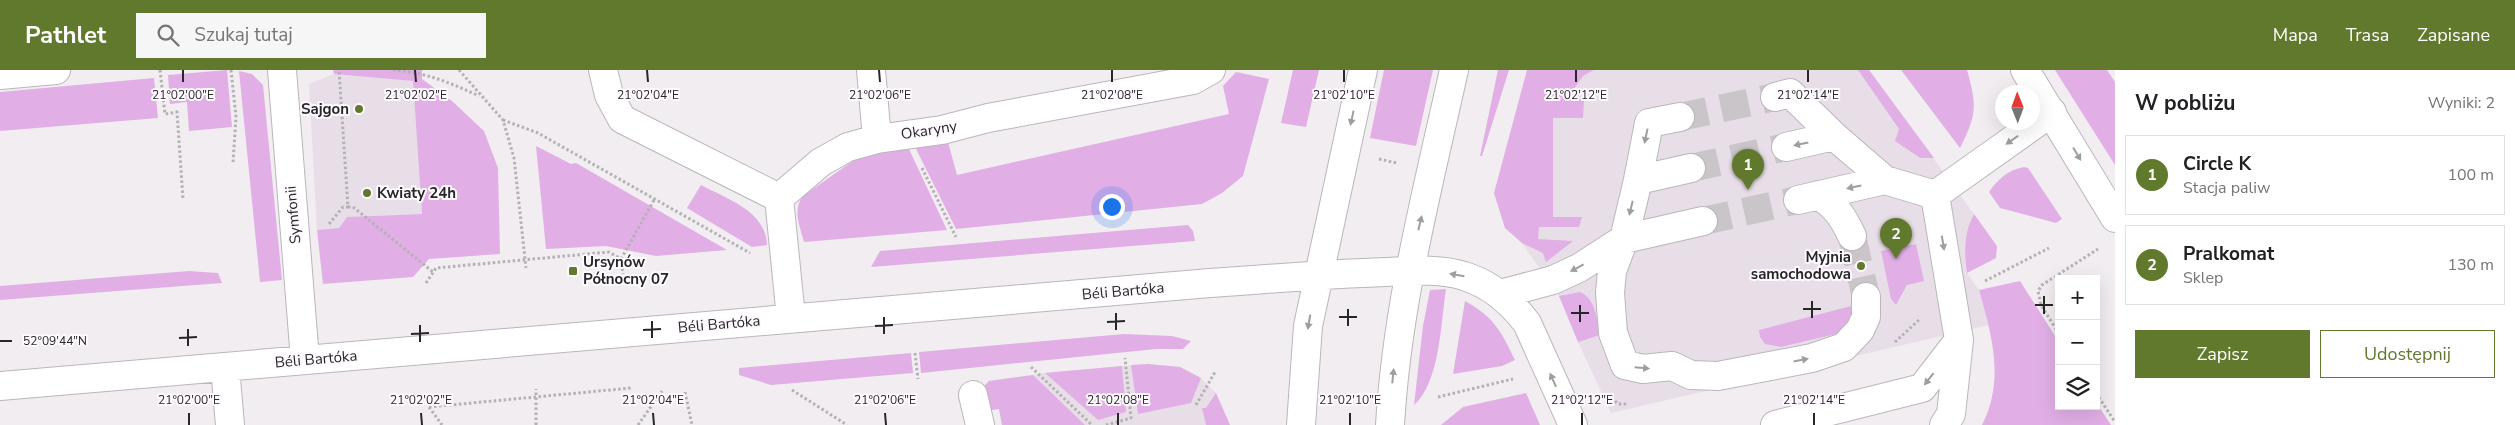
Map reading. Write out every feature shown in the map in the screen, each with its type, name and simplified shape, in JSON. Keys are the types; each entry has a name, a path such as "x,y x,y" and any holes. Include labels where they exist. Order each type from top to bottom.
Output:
{"street":[{"path":"0,75 56,70"},
{"name":"Symfonii","path":"282,70 305,360"},
{"path":"603,70 609,95 622,119 779,198 791,318"},
{"path":"871,70 877,139"},
{"name":"Okaryny","path":"779,198 821,162 848,147 877,139 942,130 988,118 1193,80 1211,70"},
{"path":"1301,425 1305,354 1318,274 1362,70"},
{"path":"1390,425 1392,378 1409,271 1454,70"},
{"path":"2025,70 2115,218"},
{"path":"1775,97 1790,93 1834,136 1885,180 1935,195"},
{"path":"1935,195 2052,112"},
{"path":"1680,117 1649,123 1624,239 1612,271 1610,292 1613,333 1624,365 1643,369 1672,366 1691,375 1718,376 1812,358 1844,347 1860,330 1866,317 1866,297"},
{"path":"1786,147 1834,136"},
{"path":"1638,180 1691,168"},
{"path":"1852,236 1841,213 1830,202 1808,197 1885,180"},
{"path":"1935,195 1959,340 1951,414 1944,425"},
{"path":"1500,294 1553,280 1579,268 1624,239 1703,221"},
{"name":"Béli Bartóka","path":"0,386 1318,274 1409,271 1464,275 1500,294 1516,308 1527,322 1572,425"},
{"path":"1775,425 1922,388 1959,340"},
{"path":"226,367 230,425"},
{"path":"973,395 980,425"}],"path":[{"path":"160,70 165,114 177,112 183,199"},
{"path":"231,70 236,117 233,163"},
{"path":"339,70 348,207"},
{"path":"394,70 415,72 446,80 482,97"},
{"path":"459,70 503,120 514,158 526,268"},
{"path":"503,120 538,133 752,254"},
{"path":"1374,158 1400,163"},
{"path":"623,274 621,259 654,200"},
{"path":"940,205 956,237"},
{"path":"322,224 331,224 343,207 353,207 433,272"},
{"path":"426,283 436,268 610,252 621,259"},
{"path":"2055,328 2041,305 2038,291 2042,285 2087,256"},
{"path":"915,353 918,379"},
{"path":"1106,425 1131,418 1125,358"},
{"path":"1031,367 1092,425"},
{"path":"1196,405 1215,372"},
{"path":"442,425 429,407 631,388"},
{"path":"536,389 536,425"},
{"path":"792,390 847,425"},
{"path":"638,425 662,391"},
{"path":"685,392 692,425"},
{"path":"2100,399 2115,422"}],"shaded area":[{"path":"227,70 232,127 189,131 187,102 170,104 168,75"},
{"path":"333,70 422,70 422,79 452,101 484,131 498,168 500,254 429,259 413,277 323,284 317,230 339,228 347,217 422,214 413,81 334,74"},
{"path":"1293,70 1319,70 1306,127 1281,123"},
{"path":"1384,70 1433,70 1416,146 1370,138"},
{"path":"1498,70 1509,70 1482,156 1480,156"},
{"path":"1527,70 1594,70 1583,76 1572,92 1584,101 1583,118 1553,118 1553,217 1582,217 1579,227 1539,227 1538,239 1573,241 1546,262 1543,253 1522,243 1505,228 1494,193"},
{"path":"1543,70 1869,70 1974,214 1970,222 1967,273 1979,290 1989,325 1611,413 1559,296 1522,243 1505,228 1494,193"},
{"path":"1858,70 1869,70 1934,158 1920,158 1895,141 1899,129"},
{"path":"1901,70 1967,70 1973,93 1974,110 1970,127 1960,148"},
{"path":"2055,70 2107,70 2115,82 2115,165"},
{"path":"239,71 252,74 263,85 282,280 260,282"},
{"path":"1236,72 1269,79 1243,176 1222,193 1202,204 956,229 914,145 948,142 957,175 1229,114 1223,86"},
{"path":"334,74 413,81 422,214 347,217 339,228 317,230 309,84"},
{"path":"154,78 158,118 0,131 0,92"},
{"path":"536,146 571,164 576,163 727,250 656,256 606,246 546,249"},
{"path":"908,147 947,230 804,242 797,212 803,196 857,158"},
{"path":"2024,167 2028,168 2062,219 2056,223 2000,208 1989,192 2004,176 2013,170"},
{"path":"701,185 733,201 753,215 765,233 767,245 752,247 687,208"},
{"path":"1974,214 1997,246 1996,258 1967,273 1966,243 1968,228"},
{"path":"1188,225 1193,231 1195,241 871,267 880,251"},
{"path":"1916,244 1924,281 1907,285 1896,305 1891,299 1881,251"},
{"path":"189,271 218,273 222,283 0,300 0,286"},
{"path":"2020,281 2055,336 2055,410 2100,410 2100,408 2111,425 1982,425 1989,408 1995,375 1992,341 1979,290"},
{"path":"1446,289 1441,334 1434,367 1423,395 1414,405 1423,326 1430,290"},
{"path":"1580,292 1593,305 1600,335 1578,342 1559,296"},
{"path":"1465,301 1483,313 1496,326 1515,360 1502,366 1453,374"},
{"path":"1855,305 1855,315 1840,333 1781,347 1765,344 1760,337 1759,330"},
{"path":"1124,334 1172,336 1191,341 1183,349 1156,349 921,373 919,352"},
{"path":"911,353 913,373 771,385 739,375 739,368"},
{"path":"1148,364 1180,367 1201,378 1216,393 1230,425 1002,425 999,409 986,411 989,381 1052,372"},
{"path":"1148,364 1180,367 1201,378 1191,403 1138,414 1131,365"},
{"path":"1122,366 1126,412 1098,420 1045,373"},
{"path":"1033,375 1085,425 1002,425 999,409 986,411 982,388 989,381"},
{"path":"1216,393 1230,425 1206,425 1202,408 1206,408"},
{"path":"1526,393 1540,425 1441,425 1463,407"}],"tunnel":[{"path":"1680,117 1775,97"},
{"path":"1691,168 1786,147"},
{"path":"1703,221 1798,200"},
{"path":"1852,236 1866,297"}],"place":[{"name":"Sajgon","path":"359,109"},
{"name":"Circle K","path":"1748,190"},
{"name":"Kwiaty 24h","path":"367,193"},
{"name":"Pralkomat","path":"1896,259"},
{"name":"Myjnia samochodowa","path":"1861,266"},
{"name":"Ursynów Północny 07","path":"573,271"}]}
